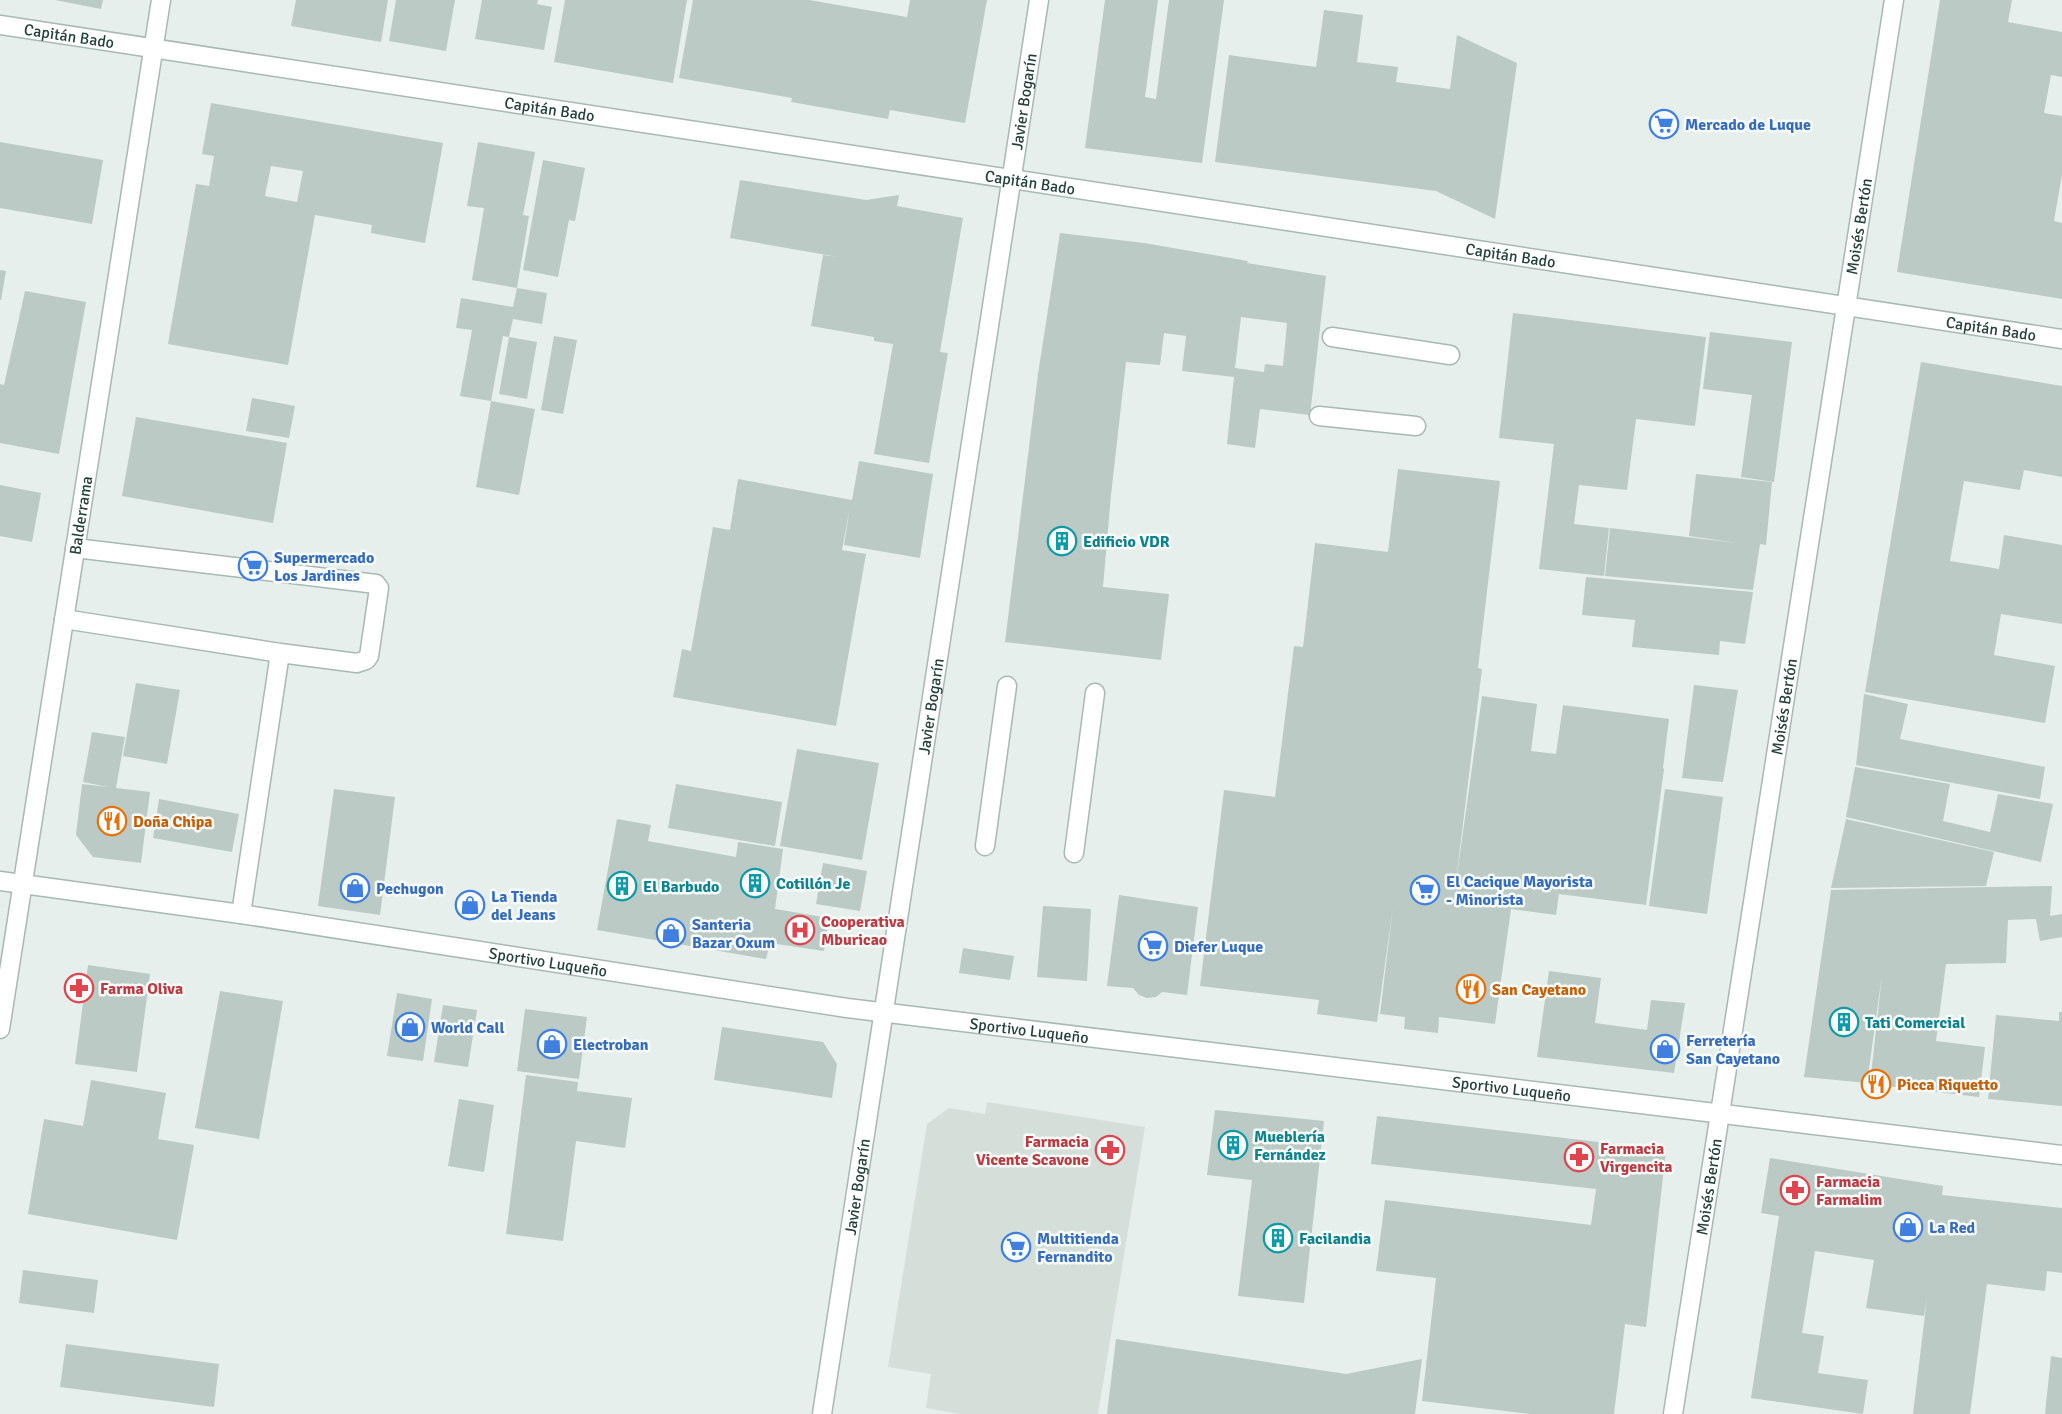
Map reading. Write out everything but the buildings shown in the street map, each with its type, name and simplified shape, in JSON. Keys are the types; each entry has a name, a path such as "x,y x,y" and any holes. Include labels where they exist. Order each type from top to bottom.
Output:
{"street":[{"name":"Balderrama","path":"0,1029 161,0"},
{"name":"Javier Bogarín","path":"822,1414 1039,0"},
{"name":"Moisés Bertón","path":"1673,1414 1894,0"},
{"name":"Capitán Bado","path":"0,25 2062,339"},
{"path":"1332,338 1450,355"},
{"path":"1319,416 1416,426"},
{"path":"64,620 357,663 366,660 369,656 378,585 75,548"},
{"path":"241,914 280,653"},
{"path":"985,846 1007,686"},
{"path":"1074,853 1095,693"},
{"name":"Sportivo Luqueño","path":"0,881 241,914 884,1012 2062,1155"}],"shaded area":[{"name":"Multitienda Fernandito","path":"987,1102 1145,1127 1098,1414 960,1414 926,1408 931,1374 888,1367 927,1124 949,1108 985,1114"}],"place":[{"name":"Mercado de Luque","path":"1664,124"},
{"name":"Edificio VDR","path":"1062,541"},
{"name":"Supermercado Los Jardines","path":"253,566"},
{"name":"Doña Chipa","path":"112,821"},
{"name":"Cotillón Je","path":"755,883"},
{"name":"El Barbudo","path":"622,886"},
{"name":"Pechugon","path":"355,888"},
{"name":"El Cacique Mayorista - Minorista","path":"1425,890"},
{"name":"La Tienda del Jeans","path":"470,905"},
{"name":"Cooperativa Mburicao","path":"800,930"},
{"name":"Santeria Bazar Oxum","path":"671,933"},
{"name":"Diefer Luque","path":"1153,946"},
{"name":"Farma Oliva","path":"79,988"},
{"name":"San Cayetano","path":"1471,989"},
{"name":"Tati Comercial","path":"1844,1022"},
{"name":"World Call","path":"410,1027"},
{"name":"Electroban","path":"552,1044"},
{"name":"Ferretería San Cayetano","path":"1665,1049"},
{"name":"Picca Riquetto","path":"1876,1084"},
{"name":"Mueblería Fernández","path":"1233,1145"},
{"name":"Farmacia Vicente Scavone","path":"1110,1150"},
{"name":"Farmacia Virgencita","path":"1579,1157"},
{"name":"Farmacia Farmalim","path":"1795,1190"},
{"name":"La Red","path":"1908,1227"},
{"name":"Facilandia","path":"1278,1238"},
{"name":"Multitienda Fernandito","path":"1016,1247"}]}
